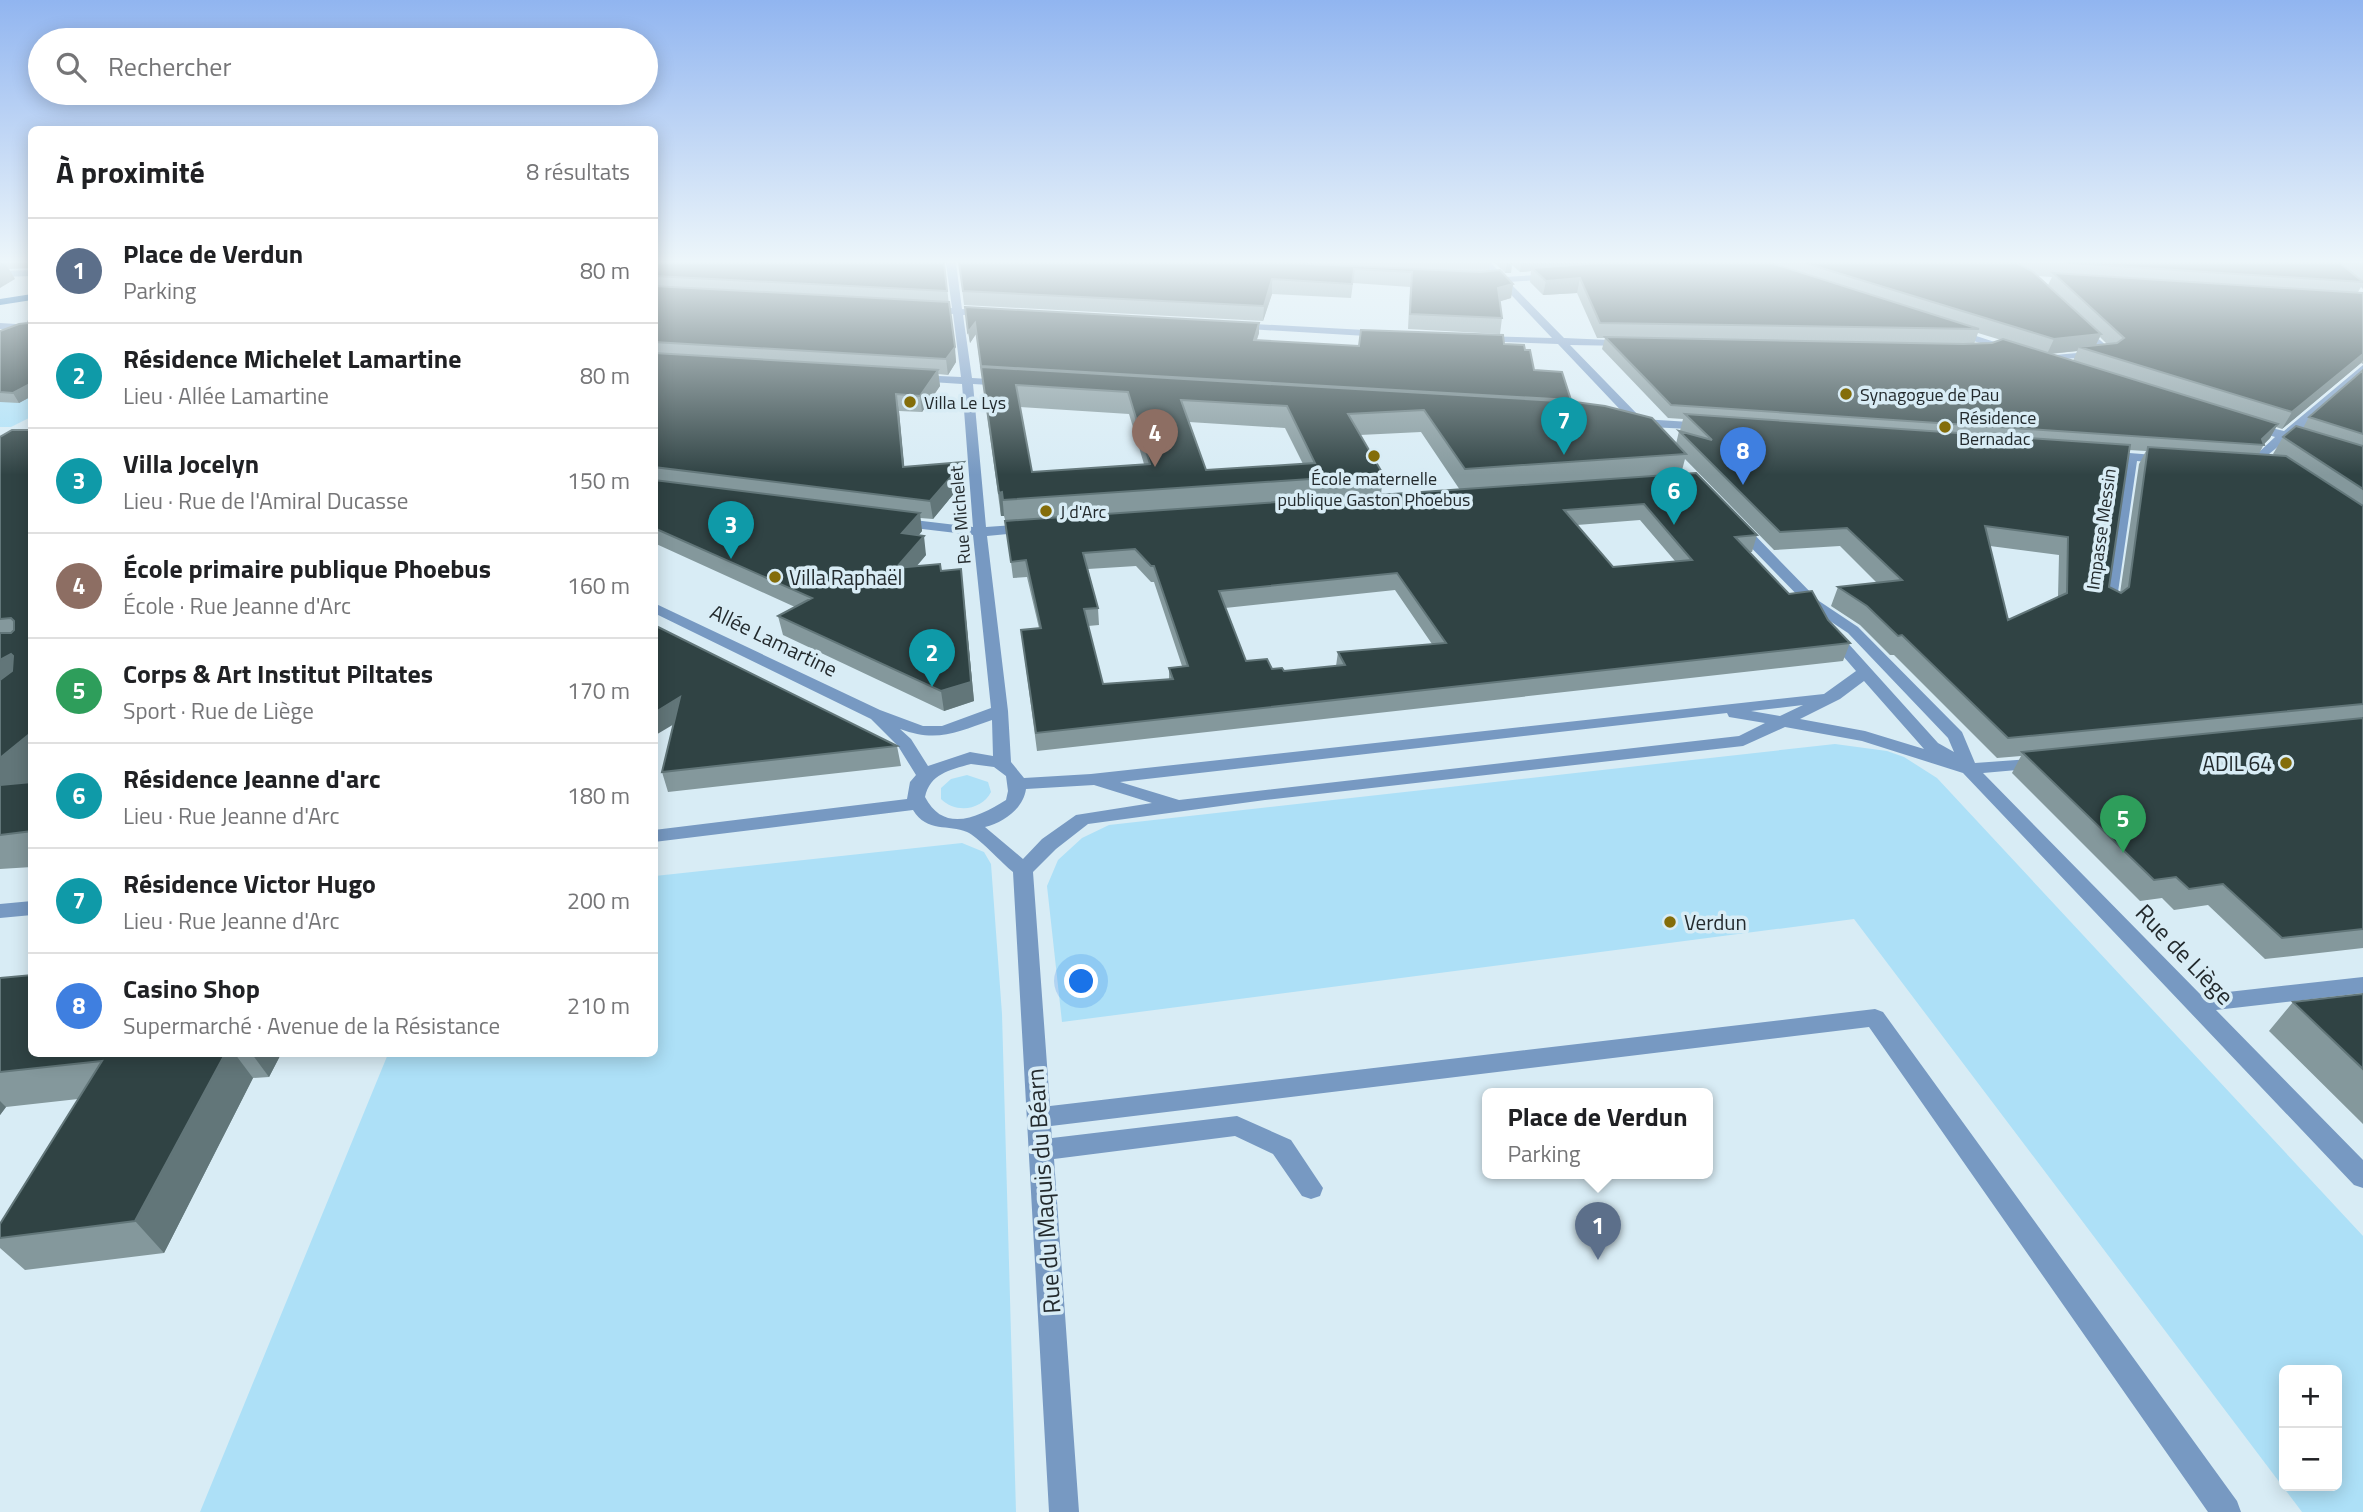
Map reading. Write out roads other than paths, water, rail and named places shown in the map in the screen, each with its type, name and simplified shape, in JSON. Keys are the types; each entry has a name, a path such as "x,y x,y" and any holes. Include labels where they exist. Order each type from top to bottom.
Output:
{"street":[{"name":"Rue Michelet","path":"959,334 967,380 1000,711 1002,764"},
{"path":"1370,334 1396,335"},
{"path":"1553,334 1651,435"},
{"path":"1961,334 2071,368"},
{"path":"2031,356 2109,353 2088,334"},
{"path":"1464,338 1644,344"},
{"path":"1978,350 1997,345"},
{"path":"2293,477 2262,455 2269,444 2287,436 2361,372"},
{"path":"906,377 1021,384"},
{"path":"2235,420 2323,448"},
{"path":"1618,421 1714,428"},
{"path":"2091,454 2186,461"},
{"name":"Impasse Messin","path":"2109,606 2131,457"},
{"path":"2254,466 2278,467"},
{"path":"1732,519 1814,604"},
{"path":"884,521 980,531 1044,527"},
{"name":"Rue de Liège","path":"1814,604 1853,630 1956,736 1969,769"},
{"name":"Rue de Liège","path":"1814,604 1829,632 1867,671 1932,747 1969,769 2363,1177"},
{"name":"Allée Lamartine","path":"658,609 874,714 921,731 944,731 1000,711"},
{"path":"971,825 1023,870 1049,844 1083,819 1743,741 1834,696 1867,671"},
{"path":"1018,785 1091,780 1834,696"},
{"path":"1718,710 1865,736 1969,769 2063,759"},
{"name":"Allée Lamartine","path":"874,714 905,743 925,775"},
{"path":"970,758 1002,764 1012,771 1018,785 1014,803 989,821 953,825 923,814 916,804 915,795 925,775 937,767 970,758"},
{"path":"1091,780 1178,806"},
{"path":"658,835 916,804"},
{"name":"Rue du Maquis du Béarn","path":"1023,870 1064,1512"},
{"path":"0,911 28,908"},
{"path":"2196,1004 2363,985"},
{"path":"1039,1117 1875,1018 2226,1512"},
{"path":"1041,1150 1237,1126 1282,1147 1311,1188"}],"place":[{"name":"Synagogue de Pau","path":"1846,394"},
{"name":"Villa Le Lys","path":"910,402"},
{"name":"Résidence Bernadac","path":"1945,427"},
{"name":"Résidence Victor Hugo","path":"1564,455"},
{"name":"École maternelle publique Gaston Phoebus","path":"1374,456"},
{"name":"École primaire publique Phoebus","path":"1155,467"},
{"name":"Casino Shop","path":"1743,485"},
{"name":"J d'Arc","path":"1046,511"},
{"name":"Résidence Jeanne d'arc","path":"1674,525"},
{"name":"Villa Jocelyn","path":"731,559"},
{"name":"Villa Raphaël","path":"775,577"},
{"name":"Résidence Michelet Lamartine","path":"932,687"},
{"name":"ADIL 64","path":"2286,763"},
{"name":"Corps & Art Institut Piltates","path":"2123,853"},
{"name":"Verdun","path":"1670,922"},
{"name":"Place de Verdun","path":"1598,1260"}]}
